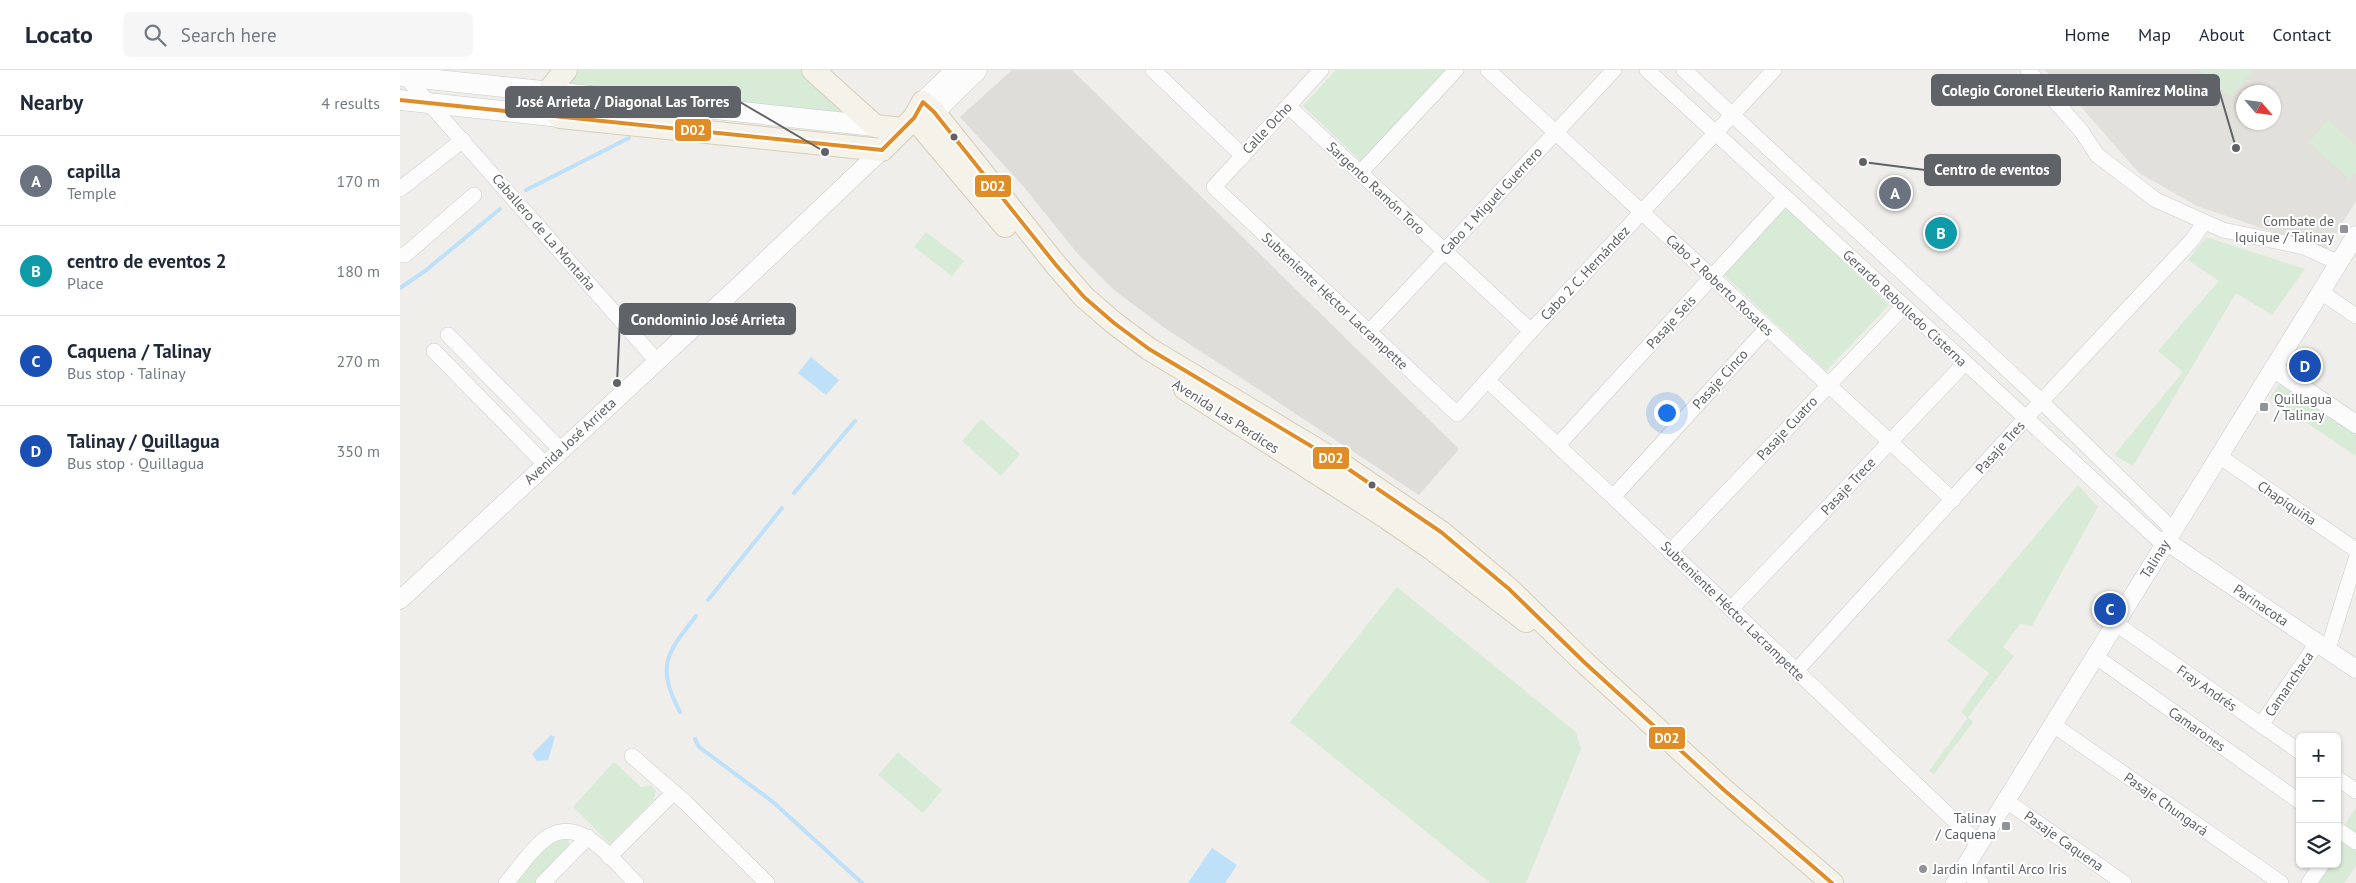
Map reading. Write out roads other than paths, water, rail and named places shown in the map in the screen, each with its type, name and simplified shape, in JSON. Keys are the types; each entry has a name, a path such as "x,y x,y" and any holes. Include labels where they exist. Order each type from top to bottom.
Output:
{"main road":[{"path":"560,117 551,106 549,90 566,70"},
{"path":"813,70 874,126"},
{"name":"Avenida José Arrieta","path":"919,115 956,70"},
{"name":"Avenida José Arrieta","path":"882,150 919,115 978,70"},
{"path":"402,75 874,126 919,115"},
{"path":"400,100 882,150"},
{"name":"Avenida Las Perdices","path":"919,115 1084,296 1114,323 1149,349 1342,464 1407,508 1510,588 1584,662 1724,790 1832,883"}],"street":[{"path":"1153,70 1242,156"},
{"path":"1360,173 1456,70"},
{"name":"Cabo 2 Roberto Rosales","path":"1488,70 1953,500"},
{"name":"Cabo 1 Miguel Guerrero","path":"1368,333 1614,70"},
{"name":"Gerardo Rebolledo Cisterna","path":"1684,70 2042,402 2168,539"},
{"name":"Cabo 2 C. Hernández","path":"1457,414 1531,331 1774,70"},
{"path":"2028,70 2082,132 2097,155 2156,200 2204,223 2241,235 2304,247 2339,263"},
{"name":"Calle Ocho","path":"1214,187 1319,71"},
{"name":"Gerardo Rebolledo Cisterna","path":"1651,71 1784,198 2026,418 2168,539"},
{"path":"402,75 431,103"},
{"name":"Caballero de La Montaña","path":"431,103 656,360"},
{"name":"Sargento Ramón Toro","path":"1288,106 1531,331"},
{"path":"400,189 463,140"},
{"name":"Avenida José Arrieta","path":"400,600 656,360 745,280 882,150"},
{"name":"Subteniente Héctor Lacrampette","path":"1214,187 1368,333 1457,414"},
{"path":"400,255 405,255 474,195"},
{"name":"Pasaje Seis","path":"1558,445 1784,198"},
{"name":"Pasaje Tres","path":"1796,671 2026,418 2192,240 2204,223"},
{"name":"Talinay","path":"1959,876 2004,800 2356,235"},
{"path":"2321,292 2356,316"},
{"name":"Pasaje Cuatro","path":"1670,552 1904,306"},
{"name":"Pasaje Cinco","path":"1613,497 1767,328"},
{"path":"448,334 561,450"},
{"path":"434,351 546,464"},
{"name":"Pasaje Trece","path":"1731,609 1965,362"},
{"path":"2273,368 2356,424"},
{"name":"Subteniente Héctor Lacrampette","path":"1487,380 1978,843"},
{"name":"Chapiquiña","path":"2219,456 2356,550"},
{"name":"Parinacota","path":"2168,539 2356,669"},
{"name":"Camanchaca","path":"2261,725 2323,646 2356,559"},
{"name":"Fray Andrés","path":"2115,623 2296,749"},
{"name":"Camarones","path":"2095,656 2296,799"},
{"name":"Pasaje Chungará","path":"2052,724 2281,883"},
{"path":"632,756 674,792 767,883"},
{"path":"2341,781 2356,791"},
{"path":"609,857 674,792"},
{"name":"Pasaje Caquena","path":"2004,800 2124,883"},
{"path":"506,883 546,838 559,831 570,830 588,837 636,883"},
{"path":"2341,835 2356,842"},
{"path":"543,883 588,837"},
{"path":"2308,883 2319,868"},
{"path":"1959,876 1981,883"}],"water":[{"path":"811,357 839,380 826,395 798,373"},
{"path":"551,735 555,737 548,760 537,761 532,754"},
{"path":"1212,848 1237,865 1225,883 1188,883"}],"waterway":[{"path":"526,190 629,138"},
{"path":"400,288 425,271 500,209"},
{"path":"794,493 855,421"},
{"path":"708,600 782,508"},
{"path":"680,712 668,683 668,661 677,641 696,616"},
{"path":"695,739 699,747 773,802 862,883"}],"place":[{"name":"Colegio Coronel Eleuterio Ramírez Molina","path":"2236,148"},
{"name":"José Arrieta / Diagonal Las Torres","path":"825,152"},
{"name":"Centro de eventos","path":"1863,162"},
{"name":"capilla","path":"1895,193"},
{"name":"Combate de Iquique / Talinay","path":"2344,229"},
{"name":"centro de eventos 2","path":"1941,233"},
{"name":"Talinay / Quillagua","path":"2305,366"},
{"name":"Condominio José Arrieta","path":"617,383"},
{"name":"Quillagua / Talinay","path":"2264,407"},
{"name":"Caquena / Talinay","path":"2110,609"},
{"name":"Talinay / Caquena","path":"2006,826"},
{"name":"Jardin Infantil Arco Iris","path":"1923,869"}]}
